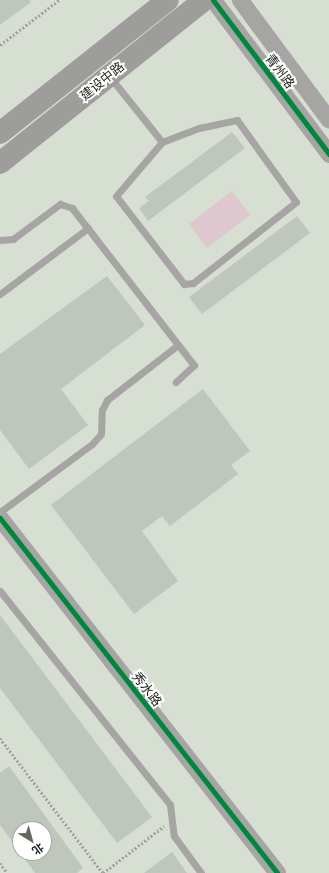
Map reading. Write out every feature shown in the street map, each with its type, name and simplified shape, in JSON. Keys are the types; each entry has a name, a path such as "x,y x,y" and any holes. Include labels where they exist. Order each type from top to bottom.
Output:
{"main road":[{"name":"建设中路","path":"0,133 168,0"},
{"name":"建设中路","path":"0,163 204,0"}],"street":[{"name":"青州路","path":"213,0 329,154"},
{"name":"青州路","path":"240,0 329,120"},
{"name":"秀水路","path":"0,518 277,873"}],"lane":[{"path":"109,75 162,142"},
{"path":"237,120 296,202 193,283 184,284 116,196 162,142 199,128 237,120"},
{"path":"0,240 13,238 60,204 72,208 194,365 176,382"},
{"path":"0,294 88,228"},
{"path":"0,512 92,444 100,434 102,410 107,400 178,346"},
{"path":"0,591 170,805 174,836 201,873"}],"path":[{"path":"1,44 59,0"},
{"path":"0,738 103,873 172,820"},
{"path":"0,863 7,873"}],"shaded area":[{"path":"232,191 250,215 207,248 189,224"}],"building":[{"path":"0,0 29,0 31,2 0,25"},
{"path":"232,132 245,148 148,221 139,208 149,201 145,197"},
{"path":"297,216 310,233 202,314 189,297"},
{"path":"107,276 145,325 61,389 88,425 29,469 0,430 0,354"},
{"path":"203,389 250,451 231,465 238,474 170,526 162,516 142,531 178,581 134,614 51,505"},
{"path":"0,615 152,817 117,843 0,688"},
{"path":"9,766 49,821 12,821 12,841 0,825 0,773"},
{"path":"52,825 83,868 77,873 35,873 26,861 52,861"},
{"path":"172,852 187,873 144,873"}],"cycle path":[{"path":"213,0 329,154"},
{"path":"0,518 277,873"}]}
